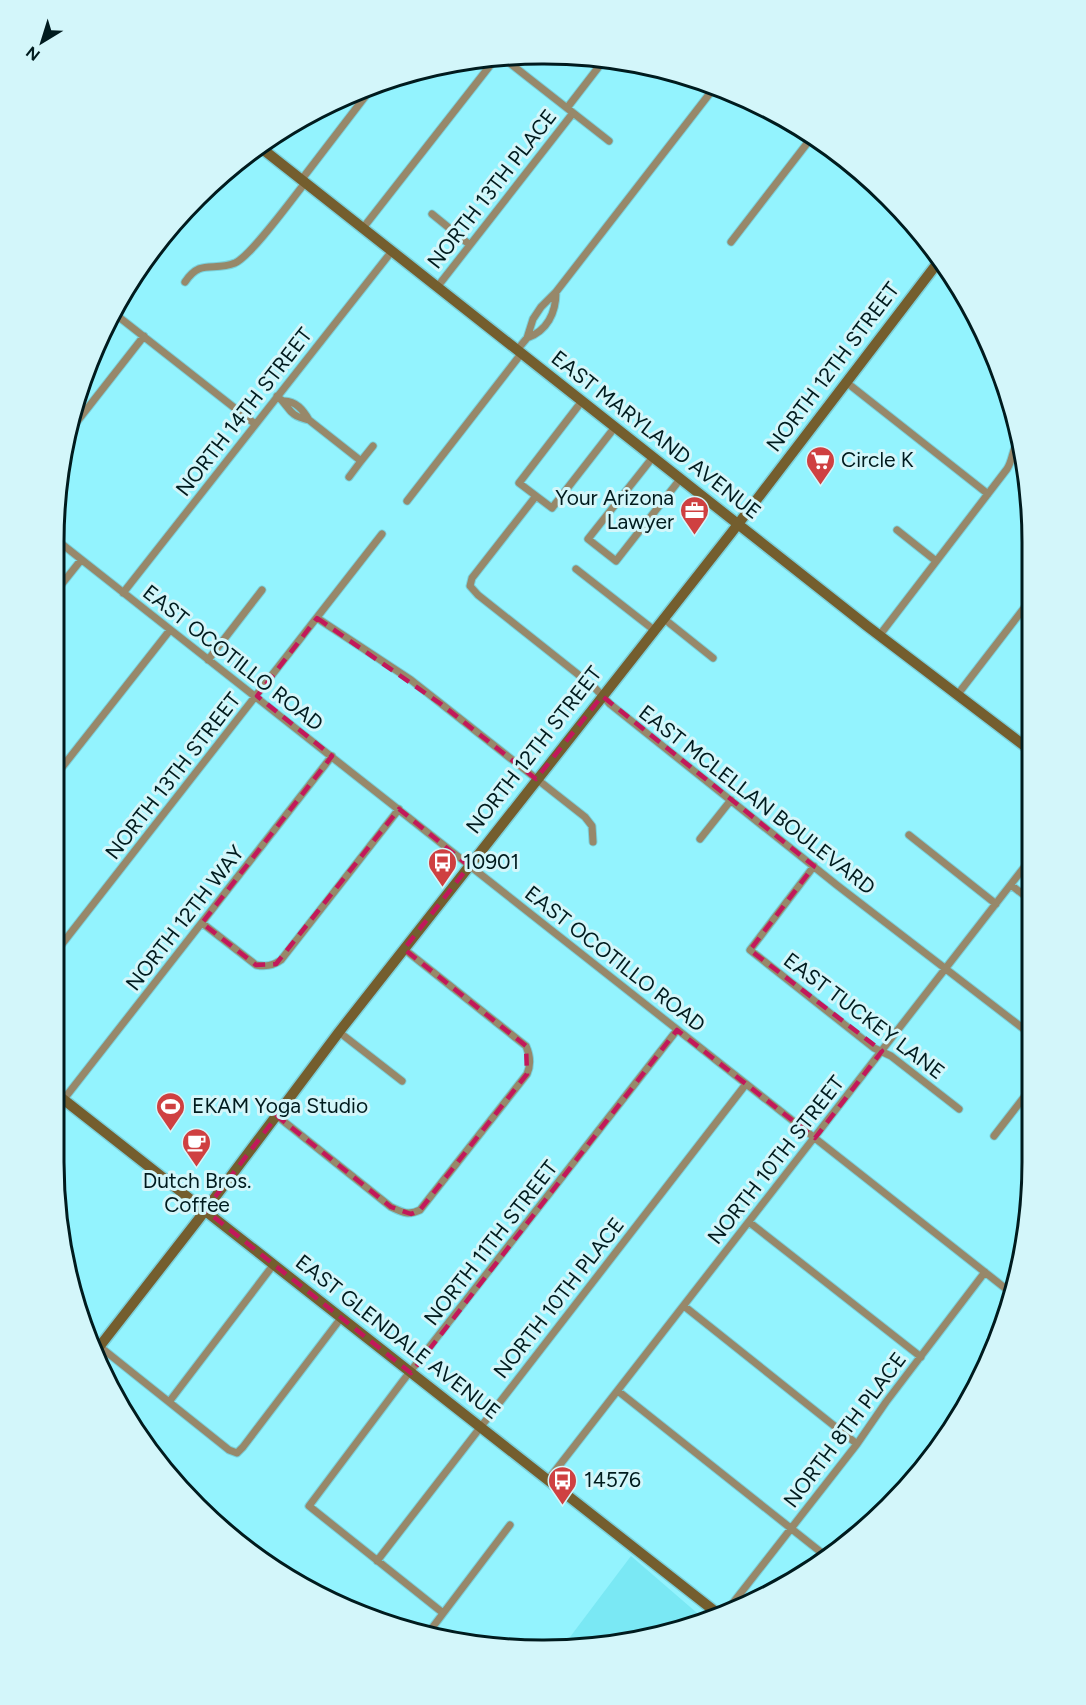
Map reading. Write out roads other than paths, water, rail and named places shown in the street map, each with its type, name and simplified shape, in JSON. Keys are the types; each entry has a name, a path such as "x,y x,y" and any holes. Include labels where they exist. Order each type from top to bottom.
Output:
{"street":[{"path":"513,66 609,141"},
{"path":"363,228 488,68"},
{"name":"NORTH 13TH PLACE","path":"438,286 570,110 598,68"},
{"path":"407,501 519,352 527,338 533,319 541,307 556,292 709,95"},
{"path":"185,282 192,272 203,267 235,263 248,253 363,100"},
{"path":"731,242 807,144"},
{"name":"EAST MARYLAND AVENUE","path":"267,152 879,636 1022,744"},
{"path":"432,214 470,245"},
{"name":"NORTH 14TH STREET","path":"123,593 392,251"},
{"name":"NORTH 12TH STREET","path":"100,1344 277,1116 339,1032 738,524 934,267"},
{"path":"527,338 537,334 554,314 556,292"},
{"path":"121,319 255,424"},
{"path":"82,415 144,336"},
{"path":"846,382 988,494"},
{"path":"277,396 284,401 292,401 304,411 309,420 361,461"},
{"path":"284,401 286,409 298,418 309,420"},
{"path":"582,401 519,483 552,508 615,427"},
{"path":"293,414 299,407"},
{"path":"349,477 373,446"},
{"path":"879,636 988,494 1012,461 1013,454"},
{"path":"653,457 588,539 616,561 681,478"},
{"name":"EAST MCLELLAN BOULEVARD","path":"536,496 472,578 470,586 478,596 594,687 610,704 1022,1028"},
{"path":"897,530 936,561"},
{"name":"NORTH 13TH STREET","path":"64,941 382,534"},
{"name":"EAST OCOTILLO ROAD","path":"64,546 1005,1287"},
{"path":"64,581 81,560"},
{"path":"576,569 654,630"},
{"path":"208,660 262,590"},
{"path":"958,694 1022,610"},
{"path":"317,618 411,680 585,818 592,826 593,842"},
{"path":"663,618 713,658"},
{"path":"64,765 170,630"},
{"name":"NORTH 12TH WAY","path":"64,1100 332,756"},
{"path":"700,839 731,800"},
{"path":"202,923 256,965 266,967 276,964 399,809"},
{"path":"909,835 996,904"},
{"name":"EAST TUCKEY LANE","path":"814,866 750,950 874,1048 882,1051 959,1109"},
{"name":"NORTH 10TH STREET","path":"548,1480 1022,870"},
{"path":"1011,885 1022,894"},
{"path":"277,1116 391,1207 411,1214 420,1210 513,1092 530,1068 529,1052 526,1046 404,949"},
{"name":"NORTH 11TH STREET","path":"377,1561 309,1506 677,1030"},
{"path":"339,1032 402,1081"},
{"name":"NORTH 10TH PLACE","path":"377,1561 479,1426 746,1084"},
{"name":"EAST GLENDALE AVENUE","path":"64,1100 712,1609"},
{"path":"994,1136 1022,1100"},
{"path":"749,1222 921,1357"},
{"path":"169,1402 274,1264"},
{"name":"NORTH 8TH PLACE","path":"735,1600 857,1444 886,1402 986,1272"},
{"path":"684,1306 857,1444"},
{"path":"105,1354 237,1453 341,1318"},
{"path":"618,1391 821,1552"},
{"path":"433,1627 510,1525"},
{"path":"377,1561 443,1613"}],"place":[{"name":"Circle K","path":"820,486"},
{"name":"Your Arizona Lawyer","path":"695,536"},
{"name":"10901","path":"442,888"},
{"name":"EKAM Yoga Studio","path":"171,1132"},
{"name":"Dutch Bros. Coffee","path":"197,1168"},
{"name":"14576","path":"563,1506"}]}
